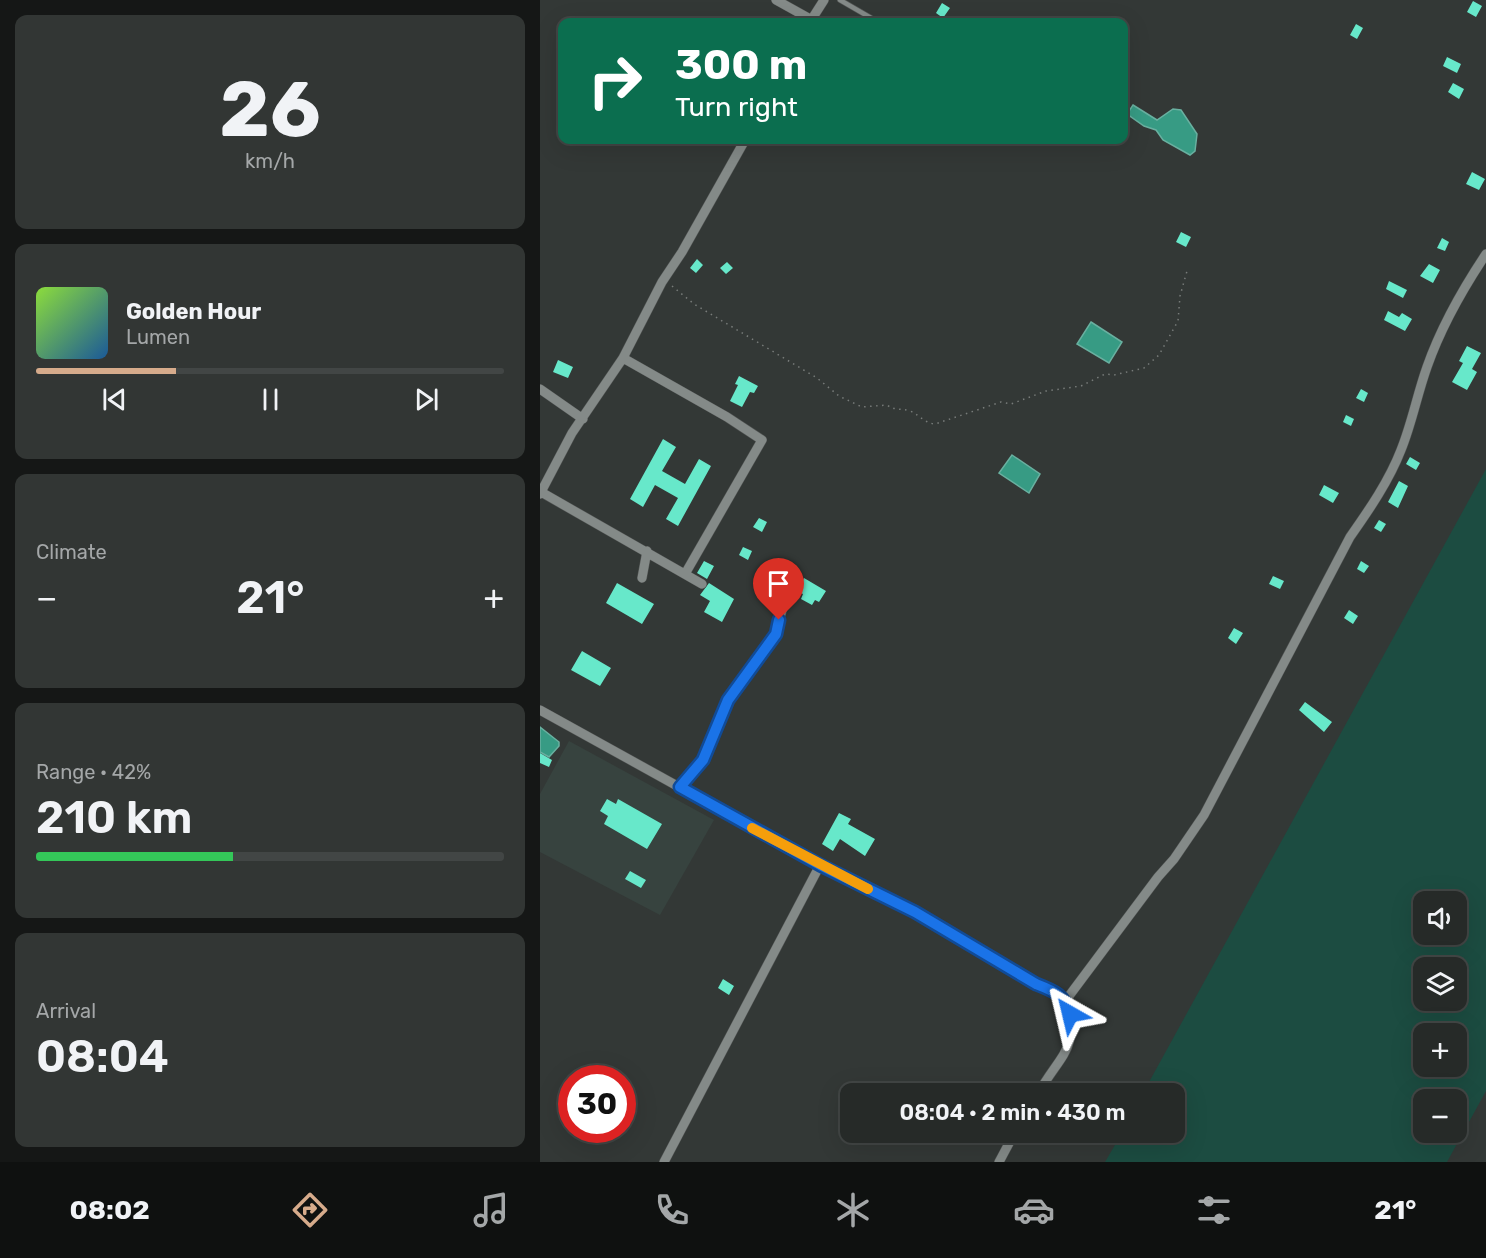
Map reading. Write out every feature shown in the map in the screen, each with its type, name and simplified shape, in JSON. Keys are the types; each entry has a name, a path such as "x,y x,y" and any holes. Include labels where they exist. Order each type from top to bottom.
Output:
{"street":[{"path":"776,0 806,18"},
{"path":"813,18 824,0"},
{"path":"702,584 541,493 583,419 623,358 663,282 743,144"},
{"path":"1045,1083 1066,1052 1072,1033 1066,1000 1174,859 1204,815 1350,537 1371,506 1401,453 1413,419 1426,369 1445,322 1486,254"},
{"path":"623,358 762,440 685,574"},
{"path":"540,389 583,419"},
{"path":"642,578 647,551"},
{"path":"680,787 703,760 728,700 776,634 783,607"},
{"path":"540,710 820,865 915,912 1066,1000"},
{"path":"664,1162 820,865"},
{"path":"999,1162 1009,1143"}],"lane":[{"path":"840,0 871,18"}],"path":[{"path":"663,282 676,288 694,304 800,370 818,378 839,396 862,406 887,405 894,410 910,411 927,424 935,424 1000,402 1011,404 1046,391 1081,386 1106,374 1114,375 1144,368 1159,355 1178,321 1180,296 1187,271"}],"shaded area":[{"path":"1133,105 1157,120 1173,109 1181,110 1197,134 1195,151 1190,155 1163,140 1156,130 1144,126 1128,112"},
{"path":"1091,322 1122,342 1109,363 1077,344"},
{"path":"1012,455 1040,474 1029,493 999,473"},
{"path":"1486,469 1486,1091 1467,1126 1467,1089 1413,1089 1413,1143 1457,1143 1447,1162 1105,1162 1116,1143 1185,1143 1185,1083 1148,1083"},
{"path":"540,727 559,742 559,746 549,757 540,752"},
{"path":"569,741 714,820 660,915 540,852 540,794"}],"building":[{"path":"1473,1 1482,6 1476,17 1467,12"},
{"path":"942,3 950,8 943,18 936,13"},
{"path":"1356,24 1363,28 1357,39 1350,35"},
{"path":"1447,57 1461,64 1457,73 1443,66"},
{"path":"1453,83 1464,89 1459,99 1448,92"},
{"path":"1472,172 1485,179 1479,190 1466,184"},
{"path":"1181,232 1191,237 1186,247 1176,242"},
{"path":"1442,238 1449,242 1445,251 1437,248"},
{"path":"697,259 703,265 696,273 690,268"},
{"path":"727,262 733,268 726,274 720,268"},
{"path":"1429,264 1440,270 1433,283 1420,276"},
{"path":"1389,281 1407,290 1403,298 1386,289"},
{"path":"1388,311 1399,317 1402,313 1412,319 1405,331 1384,320"},
{"path":"1467,346 1481,353 1472,369 1477,372 1467,390 1452,382 1463,363 1459,361"},
{"path":"558,360 573,367 568,378 553,372"},
{"path":"739,376 758,386 754,393 750,392 742,407 730,401 738,385 735,384"},
{"path":"1361,389 1368,393 1364,402 1356,398"},
{"path":"1346,415 1354,419 1351,426 1343,422"},
{"path":"663,439 676,447 662,471 685,484 699,459 711,466 678,526 666,519 678,498 655,485 643,507 630,499"},
{"path":"1410,457 1420,463 1416,470 1406,464"},
{"path":"1399,481 1408,486 1398,508 1388,502"},
{"path":"1324,485 1339,493 1333,503 1319,495"},
{"path":"759,518 767,522 762,532 753,527"},
{"path":"1379,520 1386,524 1381,532 1374,528"},
{"path":"743,547 752,551 748,560 739,555"},
{"path":"704,561 714,566 707,579 697,573"},
{"path":"1361,561 1369,566 1364,573 1357,569"},
{"path":"1273,576 1284,581 1280,589 1269,584"},
{"path":"804,578 826,591 819,602 815,600 812,605 801,599 803,594 797,591"},
{"path":"617,583 654,604 642,624 606,603"},
{"path":"709,583 734,599 722,622 704,612 710,601 700,595"},
{"path":"1349,610 1358,616 1353,624 1344,618"},
{"path":"1234,628 1243,633 1236,644 1228,638"},
{"path":"582,651 611,668 600,686 571,670"},
{"path":"1305,702 1332,722 1324,732 1299,710"},
{"path":"540,753 552,760 549,767 540,763"},
{"path":"607,799 616,804 618,799 662,824 647,849 604,824 608,816 600,811"},
{"path":"839,813 851,819 848,824 875,839 865,856 840,839 833,851 822,844"},
{"path":"630,871 646,880 641,888 625,879"},
{"path":"723,979 734,986 729,995 718,988"}],"slow traffic":[{"path":"752,828 868,889"}],"route":[{"path":"779,620 776,634 757,657 728,700 703,760 680,787 820,865 915,912 1009,965 1036,984 1053,990 1066,1000 1070,1014"}]}
